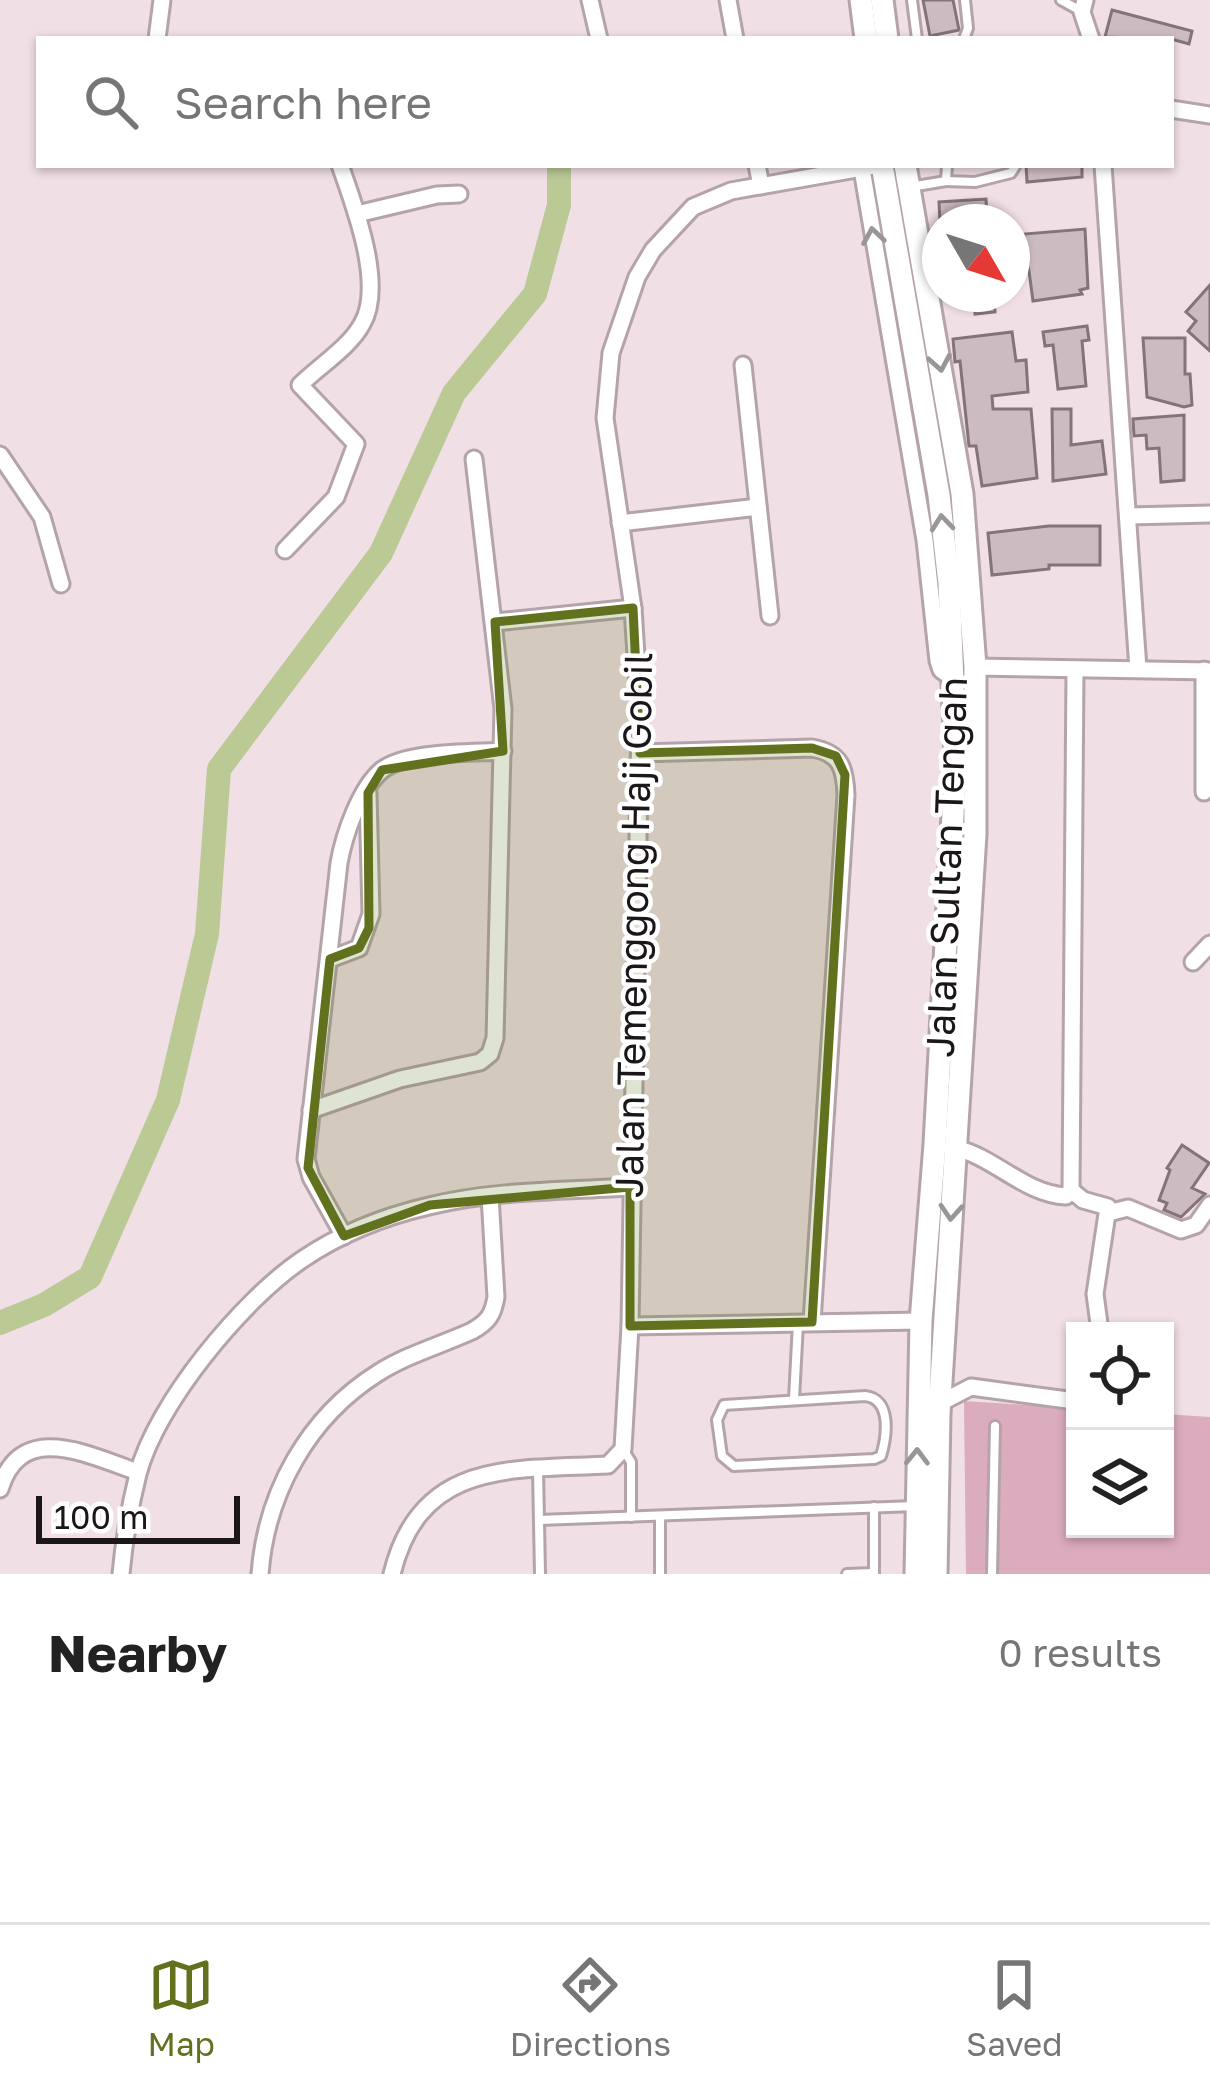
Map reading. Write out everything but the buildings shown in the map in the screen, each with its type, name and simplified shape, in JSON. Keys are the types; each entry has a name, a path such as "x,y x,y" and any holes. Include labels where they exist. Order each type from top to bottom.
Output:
{"main road":[{"path":"860,0 866,36"},
{"path":"882,0 887,36"},
{"name":"Jalan Sultan Tengah","path":"874,168 939,495 949,583 952,677 955,831 921,1321 916,1574"},
{"name":"Jalan Sultan Tengah","path":"907,176 962,494 975,667 975,834 940,1403 936,1574"}],"street":[{"path":"158,36 161,0"},
{"path":"590,0 598,36"},
{"path":"728,0 734,36"},
{"path":"1084,6 1090,36"},
{"path":"1174,109 1210,115"},
{"path":"285,550 336,497 356,444 300,385 364,322 370,280 357,214 341,168"},
{"path":"757,168 760,186"},
{"name":"Jalan Temenggong Haji Gobil","path":"623,1449 630,1326 640,753 633,608 605,418 610,352 653,250 693,207 730,191 863,168"},
{"path":"1103,168 1138,669"},
{"path":"357,214 459,194"},
{"path":"743,364 770,616"},
{"path":"0,455 42,518 61,584"},
{"path":"311,1110 400,1079 480,1062 490,1054 495,1038 503,751 495,622 474,459"},
{"path":"620,523 758,506"},
{"path":"1129,516 1210,514"},
{"path":"495,622 633,608"},
{"path":"975,667 1207,671 1204,792"},
{"path":"956,1148 978,1153 1039,1191 1066,1196 1071,1190 1075,670"},
{"path":"640,753 812,748 836,756 843,767 846,795 806,1322"},
{"path":"344,1236 308,1168 344,838 382,770 398,763 503,751"},
{"path":"330,959 359,948 369,928 368,793"},
{"path":"1193,962 1210,944"},
{"path":"121,1574 138,1472 161,1420 217,1341 301,1260 344,1236 430,1205 630,1187"},
{"path":"1071,1190 1083,1200 1108,1207 1095,1294 1099,1322"},
{"path":"260,1574 268,1513 304,1445 330,1414 380,1372 472,1331 494,1312 490,1196"},
{"path":"1108,1213 1129,1208 1181,1230 1196,1225 1210,1205"},
{"path":"630,1326 921,1321"},
{"path":"940,1403 971,1387 1066,1400"},
{"path":"0,1489 6,1470 19,1456 54,1447 138,1472"},
{"path":"392,1574 399,1545 412,1523 449,1487 481,1474 608,1465 623,1449"}],"lane":[{"path":"911,0 917,36"},
{"path":"965,0 965,36"},
{"path":"1060,0 1084,6"},
{"path":"946,181 947,168"},
{"path":"907,176 975,182 1011,173 1014,168"},
{"path":"794,1399 806,1322"},
{"path":"875,1397 885,1424 881,1456 727,1463 717,1420 724,1405 794,1399 875,1397"},
{"path":"992,1574 995,1426"},
{"path":"623,1449 631,1462 631,1517"},
{"path":"538,1469 540,1574"},
{"path":"539,1520 916,1505"},
{"path":"847,1574 874,1574 874,1507"},
{"path":"660,1574 661,1516"}],"highlighted area":[{"path":"633,608 640,753 812,748 836,756 845,775 812,1322 630,1326 630,1187 430,1205 344,1236 308,1168 330,959 359,948 369,928 368,793 382,770 503,751 495,622"}],"shaded area":[{"path":"964,1401 1066,1407 1066,1538 1174,1538 1174,1415 1210,1417 1210,1574 966,1574"}],"waterway":[{"path":"0,1323 44,1305 90,1277 168,1100 207,934 219,769 381,553 454,393 535,294 559,205 559,168"}]}
